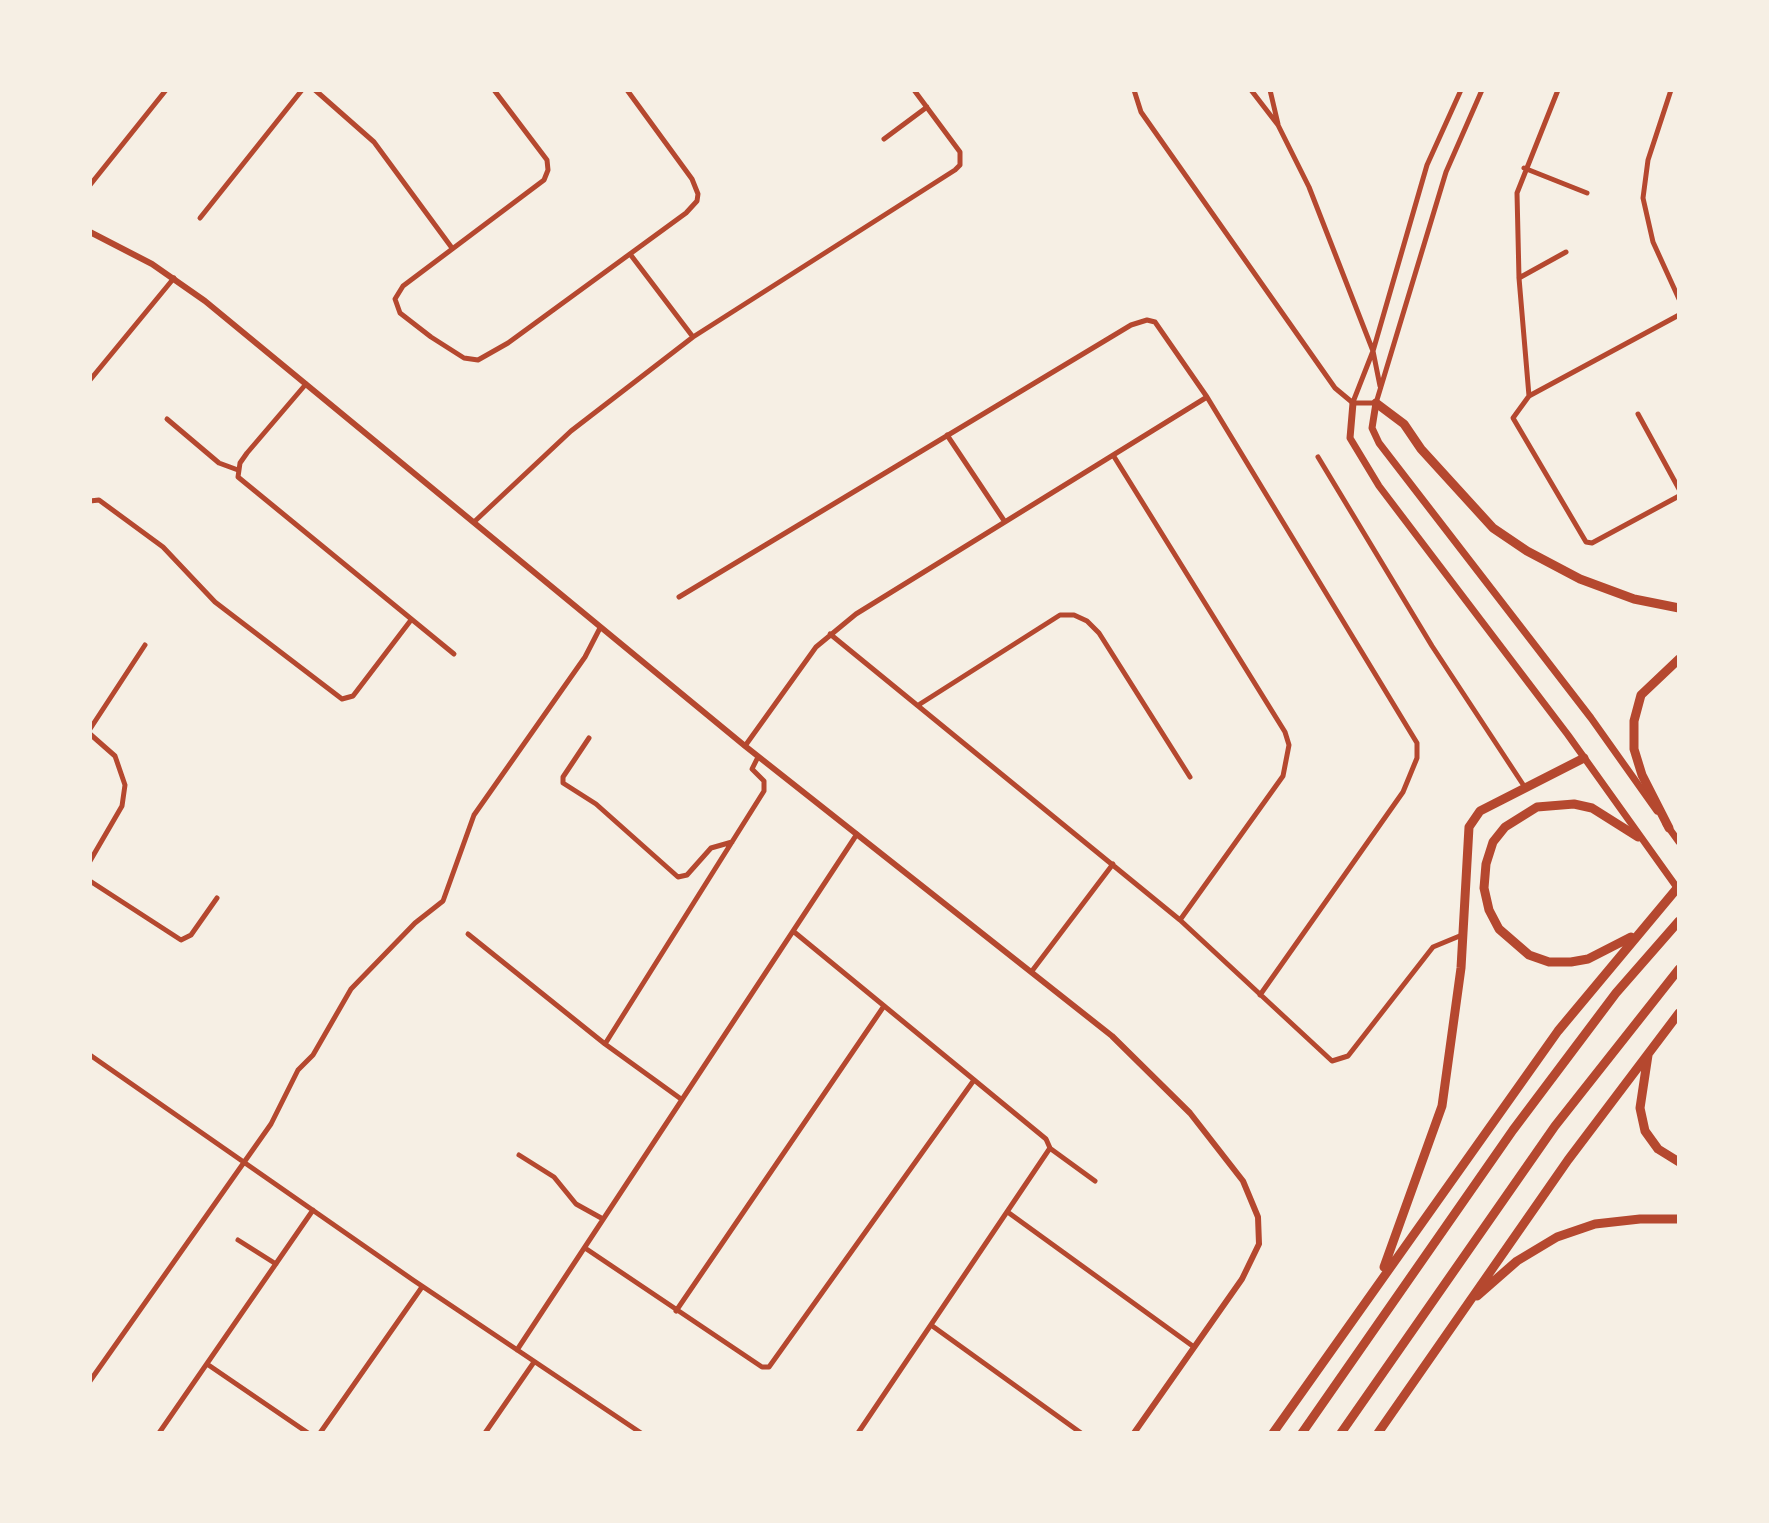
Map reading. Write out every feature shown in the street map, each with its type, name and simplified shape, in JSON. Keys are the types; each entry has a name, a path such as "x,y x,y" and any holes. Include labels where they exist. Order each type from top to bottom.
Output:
{"highway":[{"path":"1376,403 1404,424 1421,449 1493,528 1527,551 1580,579 1634,599 1679,608"},
{"path":"1669,828 1642,775 1634,749 1634,721 1641,695 1652,681 1679,659"},
{"path":"1380,1280 1442,1106 1463,934 1469,827 1480,811 1527,790 1584,758"},
{"path":"1638,837 1592,808 1565,804 1537,807 1518,816 1493,842 1486,864 1484,888 1489,910 1499,929 1529,955 1549,962 1588,959 1638,933"},
{"path":"1273,1433 1558,1031 1638,933 1679,889"},
{"path":"1302,1433 1513,1130 1616,993 1679,921"},
{"path":"1341,1433 1555,1126 1679,969"},
{"path":"1378,1433 1463,1309 1679,1013"},
{"path":"1649,1051 1641,1085 1640,1108 1645,1131 1658,1149 1679,1162"},
{"path":"1463,1309 1517,1261 1557,1237 1595,1224 1679,1219"}],"main road":[{"path":"1353,403 1350,438 1379,486 1679,889"},
{"path":"1376,403 1372,428 1379,443 1591,718 1679,842"}],"street":[{"path":"90,185 166,90"},
{"path":"200,218 302,90"},
{"path":"315,90 374,142 452,248"},
{"path":"494,90 547,160 548,170 544,180 403,286 396,306 431,337 464,358 478,360 495,352 692,208 698,194 692,179 627,90"},
{"path":"474,522 571,431 693,337 960,165 960,152 914,90"},
{"path":"1134,90 1141,112 1335,388 1353,403 1376,403 1446,172 1482,90"},
{"path":"1251,90 1278,125"},
{"path":"1270,90 1278,125 1325,226 1373,351 1380,387"},
{"path":"1353,403 1373,351 1427,165 1461,90"},
{"path":"1529,396 1515,221 1524,168 1558,90"},
{"path":"1671,90 1648,160 1643,198 1653,242 1679,299"},
{"path":"884,139 927,107"},
{"path":"1524,168 1587,193"},
{"path":"90,232 174,278 758,757 1032,971 1159,1080 1213,1140 1252,1200 1260,1231 1256,1256 1134,1433"},
{"path":"1519,278 1566,252"},
{"path":"630,254 693,337"},
{"path":"90,380 174,278"},
{"path":"1679,315 1529,396 1514,414 1513,421 1586,542 1592,543 1679,496"},
{"path":"679,597 1131,325 1147,320 1162,329 1414,734 1418,750 1403,792 1260,995"},
{"path":"306,384 247,453 238,470 242,481 454,654"},
{"path":"745,746 816,647 830,634 1207,397"},
{"path":"1638,414 1679,489"},
{"path":"167,419 219,463 238,470"},
{"path":"947,435 1005,522"},
{"path":"1113,455 1285,732 1289,745 1288,766 1283,776 1180,920"},
{"path":"1318,457 1432,646 1527,790"},
{"path":"90,501 99,500 163,547 215,602 342,699 353,696 411,620"},
{"path":"920,704 1060,615 1074,615 1087,621 1099,633 1190,777"},
{"path":"90,1381 271,1124 298,1070 313,1055 351,989 415,923 443,901 474,815 585,657 600,628"},
{"path":"830,634 920,704 1180,920 1325,1057 1341,1060 1433,947 1463,934"},
{"path":"90,861 122,806 125,785 115,756 90,731 145,645"},
{"path":"589,738 563,777 563,783 596,804 678,877 687,875 711,848 733,842"},
{"path":"605,1044 764,791 764,781 751,767 758,757"},
{"path":"517,1350 857,834"},
{"path":"1032,971 1113,864"},
{"path":"90,881 181,940 191,935 217,898"},
{"path":"793,931 1046,1139 1050,1148 1095,1181"},
{"path":"468,934 605,1044 681,1099"},
{"path":"676,1311 884,1006"},
{"path":"90,1055 422,1287 641,1433"},
{"path":"585,1248 762,1367 774,1365 974,1080"},
{"path":"858,1433 1050,1148"},
{"path":"519,1155 554,1177 576,1204 603,1219"},
{"path":"159,1433 313,1210"},
{"path":"1009,1213 1194,1347"},
{"path":"238,1240 276,1264"},
{"path":"320,1433 422,1287"},
{"path":"931,1325 1081,1433"},
{"path":"485,1433 534,1362"},
{"path":"207,1364 308,1433"}]}
